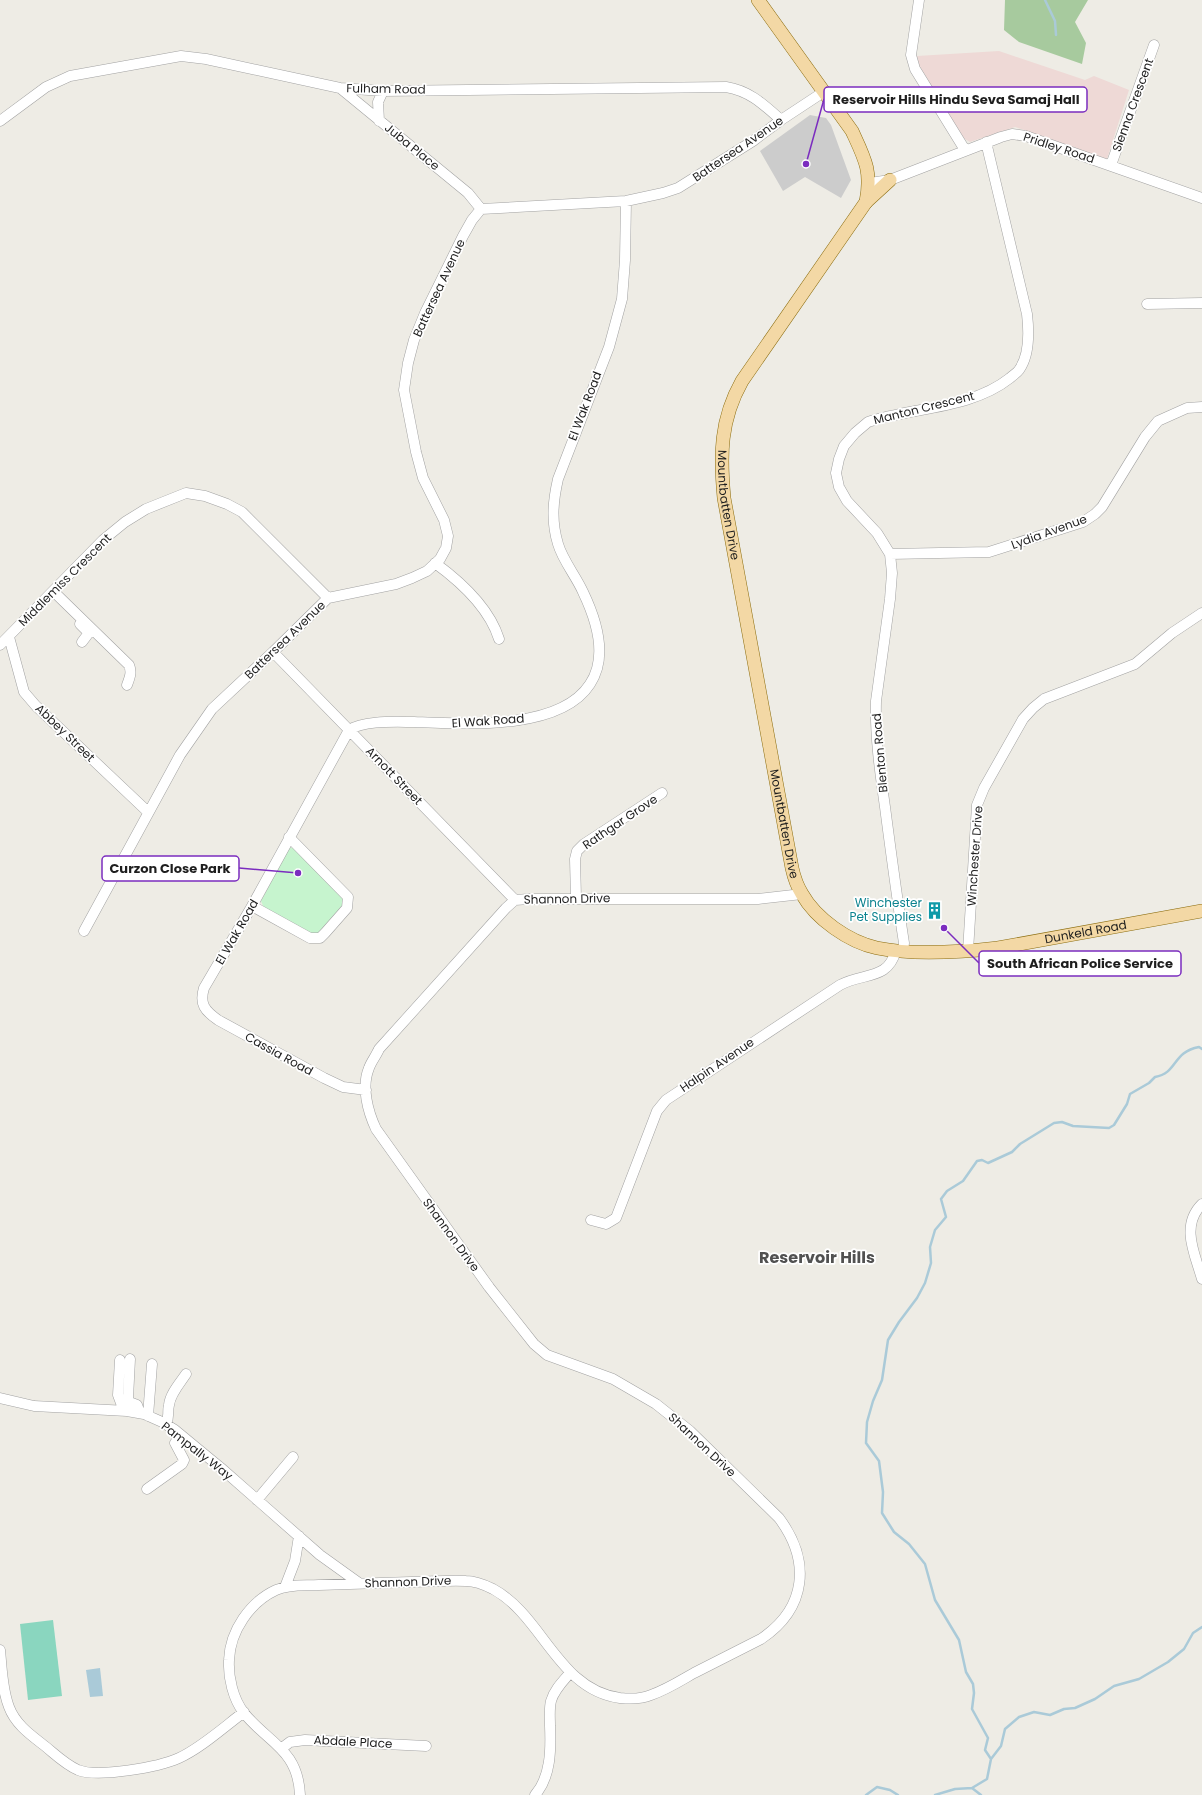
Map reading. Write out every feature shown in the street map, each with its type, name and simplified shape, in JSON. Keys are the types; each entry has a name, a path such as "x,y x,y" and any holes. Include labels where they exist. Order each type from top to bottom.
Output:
{"main road":[{"name":"Mountbatten Drive","path":"758,0 825,91 852,131 868,172 870,183 866,202 733,396 727,412 722,444 724,498 790,861 802,894 824,919 846,935 876,948 899,951 968,951"},
{"path":"866,202 890,180"},
{"name":"Dunkeld Road","path":"968,951 1017,945 1202,911"}],"street":[{"path":"919,0 912,39 911,55 915,69 965,150"},
{"name":"Sienna Crescent","path":"1111,165 1154,45"},
{"name":"Fulham Road","path":"0,121 46,87 70,76 181,56 206,59 340,88 383,91 726,87 740,90 752,96 781,120"},
{"name":"Juba Place","path":"340,88 468,193 481,210"},
{"path":"379,121 378,102 383,91"},
{"name":"Battersea Avenue","path":"84,931 180,755 212,709 328,598 396,584 427,571 440,559 446,548 448,536 444,520 423,478 416,452 404,390 408,363 414,340 425,313 472,220 481,210 626,201 678,188 753,141 781,120 825,91"},
{"name":"Pridley Road","path":"870,183 890,180 986,142 1012,134 1026,136 1202,198"},
{"name":"Manton Crescent","path":"890,554 877,533 847,501 839,487 836,473 844,446 868,422 970,398 1000,386 1019,370 1028,348 1029,330 1027,314 986,142"},
{"name":"El Wak Road","path":"201,1002 204,988 252,906 349,730 354,726 390,722 446,723 516,721 554,712 576,700 590,684 596,673 600,653 596,629 584,593 558,545 553,523 553,500 558,478 608,347 622,299 625,260 626,201"},
{"path":"1147,304 1202,303"},
{"name":"Lydia Avenue","path":"890,554 989,552 1084,522 1102,508 1145,437 1158,421 1187,408 1202,407"},
{"name":"Middlemiss Crescent","path":"0,646 103,540 146,509 186,493 205,496 227,504 242,512 328,598"},
{"name":"Blenton Road","path":"890,554 892,572 890,599 876,701 876,723 879,758 904,943 899,951"},
{"path":"435,563 448,572 472,594 492,623 499,639"},
{"path":"51,593 87,631 88,634 82,642"},
{"path":"51,593 129,664 131,675 127,685"},
{"name":"Winchester Drive","path":"968,951 978,805 984,788 1024,720 1033,708 1044,699 1135,664 1172,632 1202,612"},
{"name":"Abbey Street","path":"8,637 24,692 36,706 148,812"},
{"name":"Arnott Street","path":"273,652 515,900"},
{"name":"Rathgar Grove","path":"576,898 575,859 577,851 584,844 662,793"},
{"path":"252,906 310,938 320,938 347,908 348,897 289,837"},
{"name":"Shannon Drive","path":"300,1795 296,1773 289,1759 282,1748 244,1712 238,1703 230,1680 229,1659 234,1636 242,1621 255,1605 276,1590 285,1587 359,1583 462,1581 473,1582 486,1586 500,1594 519,1610 570,1673 589,1687 606,1695 622,1698 643,1697 666,1689 761,1639 781,1623 792,1607 800,1582 800,1566 797,1550 790,1534 774,1512 690,1431 665,1410 622,1383 594,1371 551,1357 534,1344 485,1281 376,1129 369,1110 366,1090 368,1069 379,1049 506,908 515,900 576,898 758,899 802,894"},
{"name":"Halpin Avenue","path":"591,1220 606,1224 616,1218 657,1111 666,1100 840,985 854,978 883,971 892,962 899,951"},
{"name":"Cassia Road","path":"201,1002 205,1010 218,1020 324,1078 343,1087 366,1090"},
{"path":"1202,1204 1193,1217 1189,1231 1202,1279"},
{"path":"124,1411 118,1395 125,1360 129,1402 137,1405 144,1415"},
{"path":"144,1415 152,1364"},
{"path":"166,1424 169,1417 168,1407 171,1398 186,1374"},
{"name":"Pampally Way","path":"0,1398 34,1406 124,1411 144,1415 166,1424 181,1435 324,1558 359,1583"},
{"path":"147,1489 182,1464 184,1460 175,1443 181,1435"},
{"path":"257,1500 293,1458"},
{"path":"285,1587 295,1561 299,1536"},
{"path":"0,1650 4,1689 10,1707 18,1722 30,1735 68,1764 86,1773 95,1774 135,1769 172,1761 187,1753 244,1712"},
{"path":"535,1795 541,1788 547,1771 551,1747 550,1703 560,1684 570,1673"},
{"name":"Abdale Place","path":"282,1748 290,1742 305,1740 426,1746"}],"shaded area":[{"path":"999,51 1085,80 1094,76 1129,90 1107,159 1015,127 970,142 963,138 919,65 917,56"},
{"path":"810,115 826,118 831,125 851,180 841,198 805,177 783,191 760,151"}],"green space":[{"path":"1005,0 1088,0 1075,22 1086,43 1082,64 1019,42 1004,30"},
{"path":"289,847 296,849 345,898 345,904 320,934 312,936 265,910 261,901"},
{"path":"53,1620 62,1696 28,1700 20,1624"}],"water":[{"path":"100,1668 103,1696 90,1697 86,1670"}],"waterway":[{"path":"1045,0 1055,21 1056,35"},
{"path":"991,1759 985,1750 988,1738 972,1709 974,1693 973,1684 966,1672 959,1640 935,1600 925,1564 909,1544 894,1532 882,1513 883,1492 879,1461 866,1443 867,1422 873,1401 882,1380 888,1340 917,1298 925,1283 931,1263 930,1247 935,1230 946,1217 941,1199 947,1191 963,1181 977,1161 982,1160 988,1163 1012,1152 1020,1144 1054,1123 1062,1122 1073,1126 1109,1128 1114,1125 1127,1104 1130,1094 1149,1083 1155,1077 1168,1071 1184,1053 1199,1047 1202,1049"},
{"path":"935,1795 955,1789 972,1788 987,1779 991,1759 1001,1746 1005,1729 1019,1717 1034,1712 1050,1715 1064,1709 1075,1708 1095,1699 1114,1686 1139,1679 1168,1662 1184,1649 1193,1633 1202,1627"},
{"path":"866,1795 877,1787 890,1790 898,1795"},
{"path":"972,1788 981,1795"}],"place":[{"name":"Reservoir Hills Hindu Seva Samaj Hall","path":"806,164"},
{"name":"Curzon Close Park","path":"298,873"},
{"name":"Winchester Pet Supplies","path":"935,910"},
{"name":"South African Police Service","path":"944,928"}],"district":[{"name":"Reservoir Hills","path":"817,1257"}]}
